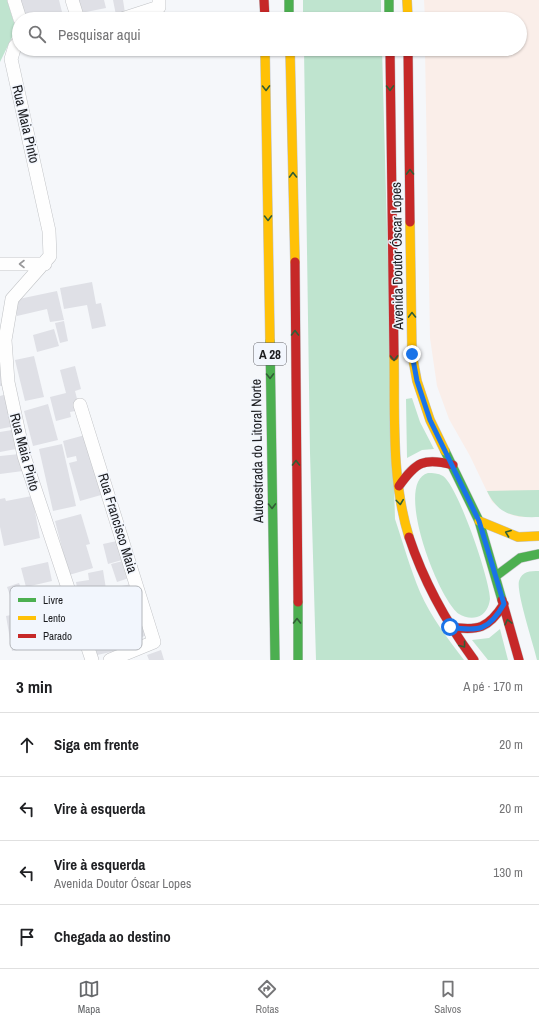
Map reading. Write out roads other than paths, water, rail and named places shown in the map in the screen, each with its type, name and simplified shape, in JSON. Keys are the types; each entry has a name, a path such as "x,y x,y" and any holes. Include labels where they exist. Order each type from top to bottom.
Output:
{"main road":[{"path":"264,0 265,12"},
{"path":"289,0 289,12"},
{"path":"389,0 389,12"},
{"path":"407,0 408,12"},
{"name":"Autoestrada do Litoral Norte","path":"265,56 275,660"},
{"name":"A 28","path":"290,56 294,192 298,660"},
{"name":"Avenida Doutor Óscar Lopes","path":"390,56 396,465 401,509 415,558 433,597 450,627 474,660"},
{"name":"Avenida Doutor Óscar Lopes","path":"408,56 412,354 417,381 430,420 479,521 519,660"},
{"path":"399,486 406,475 418,464 426,460 437,460 453,465"},
{"path":"479,521 518,536 539,536"},
{"path":"496,576 512,562 522,556 539,554"},
{"path":"450,627 468,630 482,628 496,619 504,604"}],"street":[{"path":"14,0 18,12"},
{"path":"72,0 76,12"},
{"path":"144,12 159,7 159,0"},
{"name":"Rua Maia Pinto","path":"12,56 11,60 49,231 50,256 45,264 12,299 5,340 8,382 24,456 67,586"},
{"path":"0,264 45,264"},
{"name":"Rua Francisco Maia","path":"80,405 137,586"},
{"name":"Rua Francisco Maia","path":"142,604 154,642 142,648"},
{"name":"Rua Maia Pinto","path":"89,650 92,660"},
{"name":"Rua Francisco Maia","path":"110,660 125,657 139,650"}]}
